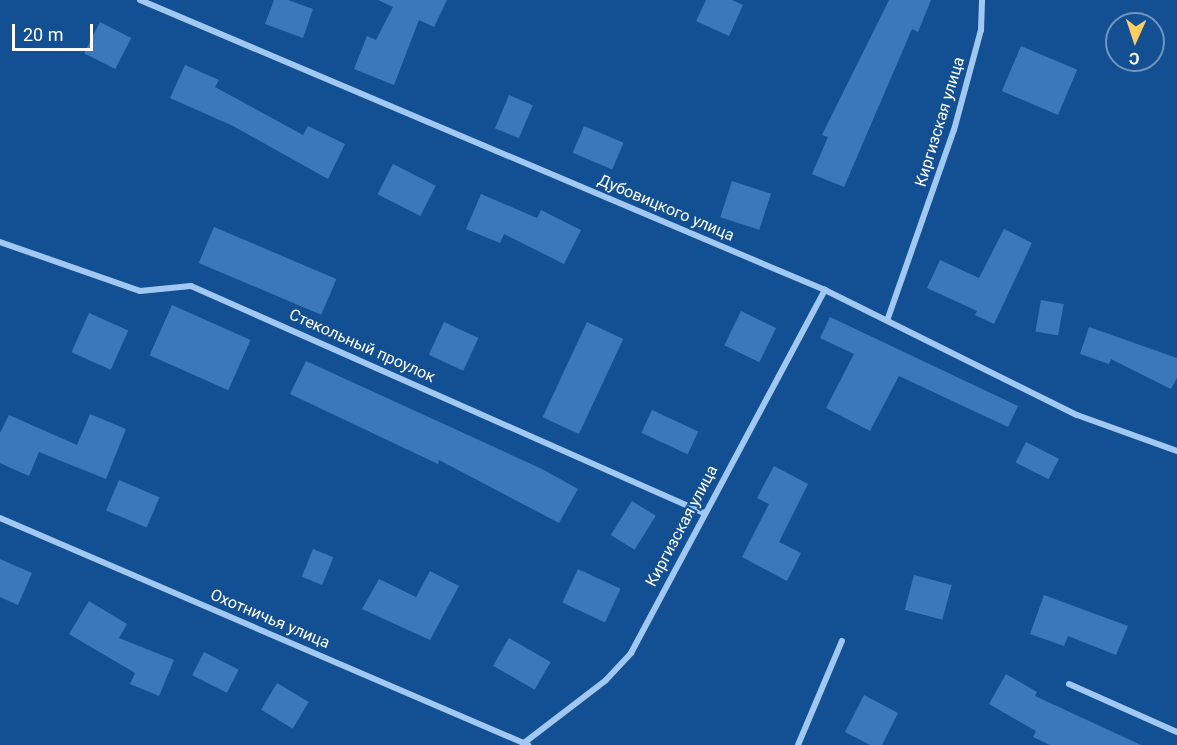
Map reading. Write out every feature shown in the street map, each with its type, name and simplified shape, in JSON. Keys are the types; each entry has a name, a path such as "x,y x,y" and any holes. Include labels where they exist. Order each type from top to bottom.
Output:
{"street":[{"name":"Дубовицкого улица","path":"140,0 825,290 888,318 1077,415 1177,451"},
{"name":"Киргизская улица","path":"888,318 954,130 981,30 982,0"},
{"name":"Стекольный проулок","path":"0,242 140,291 191,286 704,513"},
{"name":"Киргизская улица","path":"526,744 606,680 631,652 825,290"},
{"name":"Охотничья улица","path":"0,518 526,744"},
{"path":"798,745 842,641"},
{"path":"1069,684 1177,732"}],"building":[{"path":"274,0 288,0 313,9 303,38 265,24"},
{"path":"378,0 447,0 434,27 419,20 394,85 354,69 367,36 376,40 393,7"},
{"path":"706,0 732,0 743,5 729,36 696,21"},
{"path":"889,0 931,0 918,32 912,29 844,187 812,174 828,137 822,135"},
{"path":"100,22 131,38 115,69 84,53"},
{"path":"1021,46 1077,70 1058,115 1002,91"},
{"path":"185,65 219,80 215,87 303,135 308,126 345,144 328,179 233,126 170,98"},
{"path":"509,95 533,105 519,138 495,128"},
{"path":"584,126 624,143 612,169 573,153"},
{"path":"393,164 436,186 420,216 378,194"},
{"path":"732,181 771,194 759,230 720,217"},
{"path":"481,194 537,218 541,210 581,230 564,264 504,234 500,243 466,229"},
{"path":"214,227 336,279 321,315 199,263"},
{"path":"1004,229 1032,243 994,324 975,315 977,311 927,288 940,260 979,278"},
{"path":"1041,300 1064,304 1058,336 1035,332"},
{"path":"172,305 251,340 228,390 150,355"},
{"path":"741,311 776,328 759,362 724,345"},
{"path":"89,313 128,330 111,370 72,352"},
{"path":"830,317 1018,406 1008,427 899,376 870,431 826,408 854,354 820,338"},
{"path":"444,322 478,338 463,371 429,355"},
{"path":"587,322 623,339 579,434 543,417"},
{"path":"1089,327 1177,358 1177,378 1171,389 1111,359 1109,364 1080,354"},
{"path":"306,361 542,469 578,489 559,523 439,460 438,464 290,394"},
{"path":"652,410 698,432 688,454 641,433"},
{"path":"90,414 126,429 106,479 39,452 29,476 0,463 0,433 9,415 77,445"},
{"path":"1026,442 1059,459 1049,479 1016,462"},
{"path":"774,466 808,484 779,542 801,553 787,581 742,557 769,504 757,498"},
{"path":"119,480 160,497 147,528 106,510"},
{"path":"632,501 656,516 635,550 611,535"},
{"path":"313,549 333,557 322,585 302,577"},
{"path":"0,559 32,573 18,605 0,597"},
{"path":"578,569 621,589 605,622 562,603"},
{"path":"430,571 459,586 430,640 362,609 379,579 416,597"},
{"path":"914,575 952,585 942,620 905,610"},
{"path":"1044,595 1128,626 1116,655 1068,636 1064,646 1030,634"},
{"path":"89,601 127,624 119,638 174,660 159,696 130,684 135,673 69,634"},
{"path":"509,638 551,662 535,690 493,666"},
{"path":"204,652 239,670 227,693 192,675"},
{"path":"1006,674 1037,692 1035,696 1141,745 1050,745 1033,737 1036,731 989,704"},
{"path":"277,683 309,702 293,729 261,710"},
{"path":"864,695 898,713 882,745 870,745 845,732"}]}
